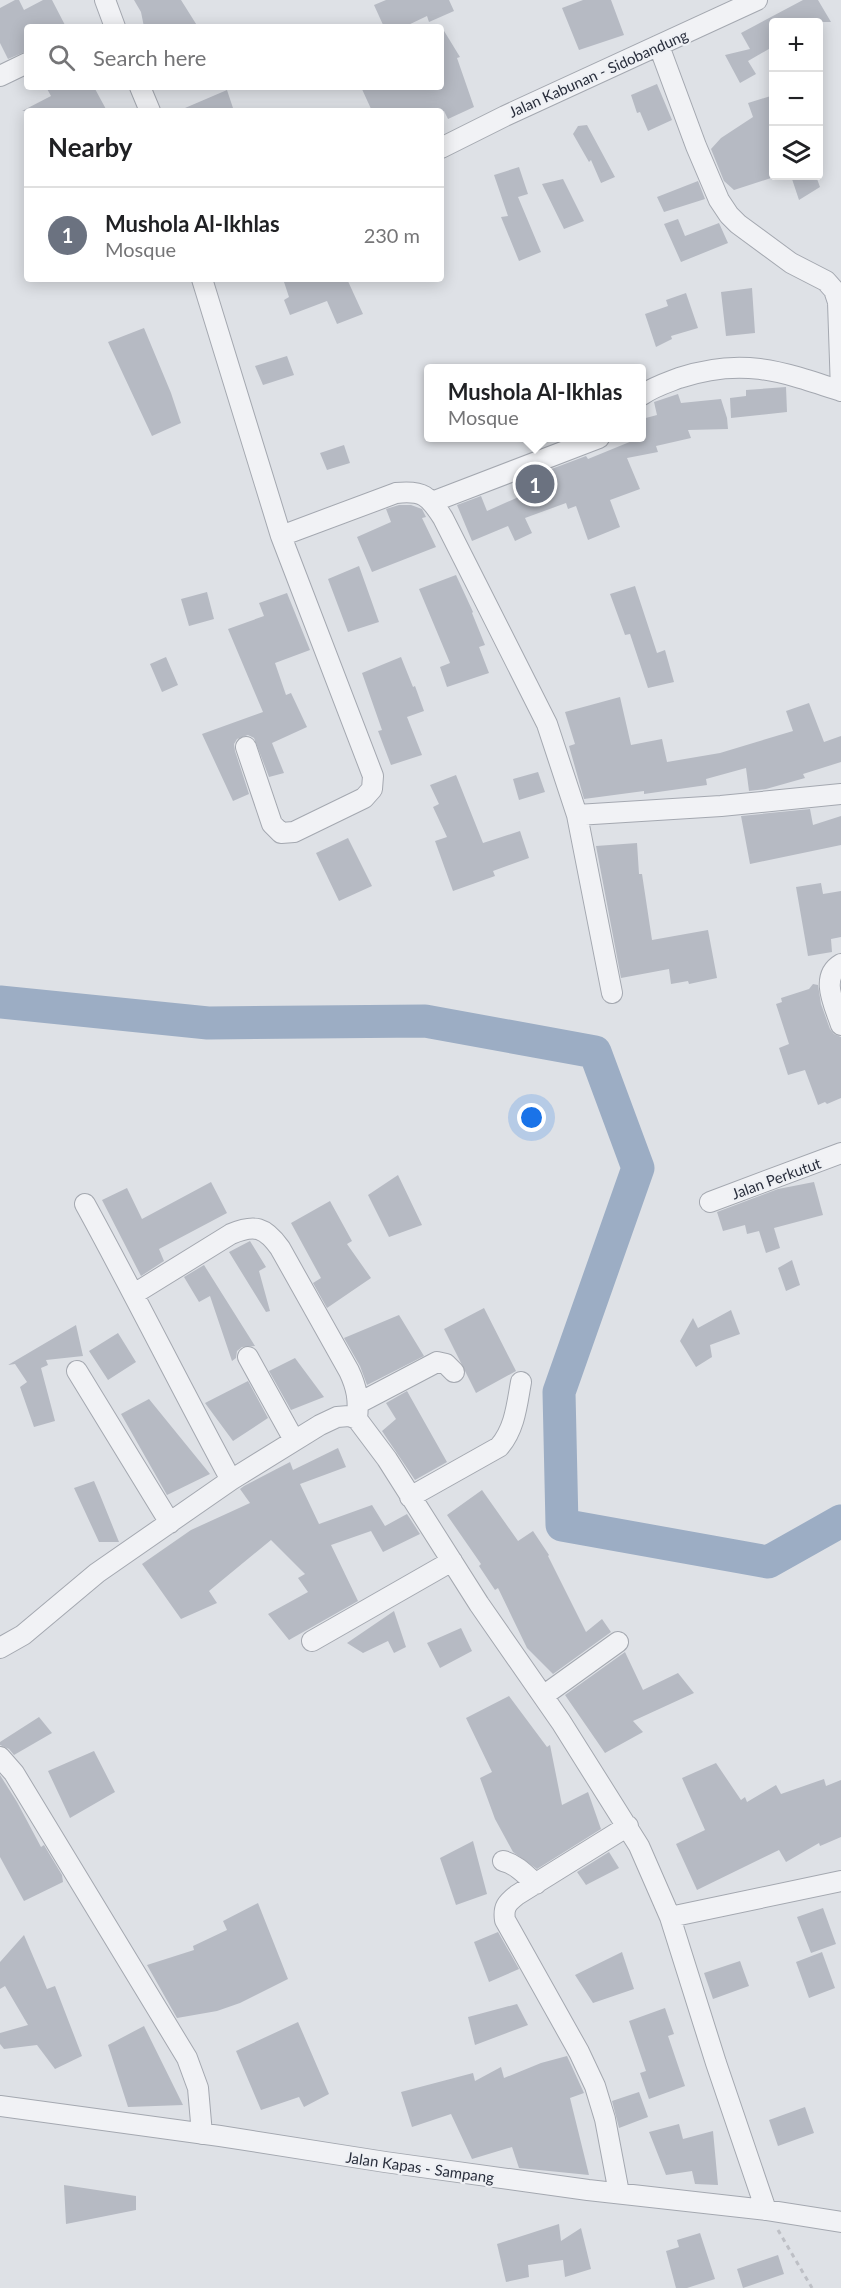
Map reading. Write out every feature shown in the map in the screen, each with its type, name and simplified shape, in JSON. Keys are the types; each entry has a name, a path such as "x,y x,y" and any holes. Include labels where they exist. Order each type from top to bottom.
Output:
{"street":[{"path":"105,0 111,24"},
{"name":"Jalan Kabunan - Sidobandung","path":"444,146 585,78 757,0"},
{"path":"646,392 658,385 700,371 730,366 752,367 799,377 841,391 838,302 834,290 826,281 791,263 729,215 719,200 696,146 659,46"},
{"path":"0,76 24,64"},
{"path":"141,90 149,108"},
{"path":"203,282 281,536 373,776 372,789 364,798 294,832 281,833 272,824 246,747"},
{"path":"432,502 589,442"},
{"path":"281,536 396,493 411,491 423,495 432,502 443,519 547,724 577,815 612,993"},
{"path":"577,815 721,806 841,794"},
{"path":"841,964 830,976 829,986 841,1024"},
{"name":"Jalan Perkutut","path":"710,1202 841,1153"},
{"path":"85,1204 134,1294 174,1377 231,1480"},
{"path":"134,1294 231,1234 243,1229 254,1228 272,1236 349,1371 357,1389 358,1411 410,1497 500,1635 543,1696 639,1846 670,1917 766,2210"},
{"path":"248,1357 294,1440"},
{"path":"0,1648 23,1635 97,1573 231,1480 294,1440 337,1417 349,1416 437,1362 446,1364 454,1372"},
{"path":"78,1371 170,1523"},
{"path":"410,1497 499,1447 512,1427 521,1382"},
{"path":"312,1641 452,1561"},
{"path":"543,1696 618,1642"},
{"path":"0,1757 14,1773 187,2058 198,2088 202,2134"},
{"path":"619,2193 605,2119 595,2086 579,2052 505,1920 504,1911 507,1904 536,1884 628,1826"},
{"path":"503,1861 509,1862 536,1884"},
{"path":"670,1917 841,1881"},
{"name":"Jalan Kapas - Sampang","path":"0,2106 385,2162 766,2210 841,2222"}],"path":[{"path":"766,2210 812,2288"}],"building":[{"path":"19,0 24,10 43,0 52,0 64,24 24,24 24,52 8,59 0,43 0,8"},
{"path":"134,0 181,0 196,24 143,24 141,12"},
{"path":"386,0 449,0 454,11 429,22 427,16 410,24 383,24 374,5"},
{"path":"583,0 611,0 624,35 579,50 562,8"},
{"path":"803,0 818,0 831,22 823,22 823,18 769,18"},
{"path":"769,18 769,49 748,61 756,74 740,83 725,55 750,49 741,33"},
{"path":"444,31 460,57 457,58 474,107 448,119 444,108 371,108 362,90 444,90"},
{"path":"657,84 672,120 648,131 640,112 637,113 631,95"},
{"path":"48,90 96,90 105,108 28,108 51,96"},
{"path":"227,90 233,108 185,108"},
{"path":"769,97 769,179 734,190 724,181 711,149 721,138 753,117 748,103"},
{"path":"587,125 615,177 601,183 591,160 589,162 573,134 578,126"},
{"path":"519,167 528,194 518,197 541,252 519,261 501,217 508,216 494,175"},
{"path":"563,179 584,221 564,229 542,184"},
{"path":"792,180 817,180 820,187 799,200"},
{"path":"698,181 705,199 664,212 657,197"},
{"path":"678,219 685,236 719,223 728,243 681,262 664,224"},
{"path":"284,282 348,282 363,314 337,324 327,301 290,315 284,300 289,297"},
{"path":"752,288 755,333 726,336 721,292"},
{"path":"686,293 698,328 671,336 672,339 656,347 645,314 668,306 666,300"},
{"path":"144,328 181,423 152,436 108,342"},
{"path":"287,356 294,375 263,385 255,366"},
{"path":"786,387 787,412 731,418 730,398 746,396 746,390"},
{"path":"678,394 681,403 721,399 728,429 688,430 691,438 656,446 658,452 627,458 640,489 610,500 620,527 588,540 576,506 568,509 566,503 525,518 532,533 515,541 508,526 472,541 457,505 481,496 487,511 523,495 517,482 586,456 588,459 630,442 646,442 646,418 657,415 654,402"},
{"path":"344,445 350,463 327,470 320,453"},
{"path":"399,505 411,505 422,509 426,517 422,518 436,547 372,572 357,537 391,522 386,509"},
{"path":"359,566 379,622 348,632 328,579"},
{"path":"456,575 485,645 479,647 489,673 447,687 440,667 450,663 419,589"},
{"path":"635,586 657,653 665,650 674,682 648,688 630,634 625,635 610,594"},
{"path":"207,592 214,619 189,626 181,599"},
{"path":"287,593 310,650 275,663 286,695 291,693 307,727 272,743 284,773 269,777 254,738 248,735 237,739 234,744 235,751 249,794 233,801 202,734 263,712 228,629 264,616 259,603"},
{"path":"166,657 178,685 162,692 150,664"},
{"path":"401,657 424,711 407,717 422,755 391,765 378,731 382,730 362,673"},
{"path":"620,697 631,745 662,739 667,762 720,753 793,731 786,711 809,703 824,742 841,736 841,762 803,774 805,778 766,789 749,791 746,768 706,779 707,785 644,794 644,791 584,799 569,746 575,744 565,712"},
{"path":"538,772 545,792 519,800 513,779"},
{"path":"456,775 483,843 520,831 529,858 493,871 495,876 453,891 435,841 447,837 433,807 439,804 430,785"},
{"path":"810,809 813,825 841,816 841,845 750,864 741,816"},
{"path":"348,838 372,886 339,901 316,853"},
{"path":"637,843 639,874 642,874 652,940 708,930 717,978 689,984 688,981 671,984 669,969 621,978 596,846"},
{"path":"821,883 823,894 841,891 841,937 831,939 832,952 808,956 796,887"},
{"path":"813,984 818,985 821,1004 830,1029 841,1037 841,1098 818,1105 805,1070 788,1075 779,1048 789,1044 776,1004 782,1002 781,998 809,989"},
{"path":"398,1175 422,1225 389,1237 368,1195"},
{"path":"211,1182 227,1213 159,1249 164,1261 141,1276 102,1200 127,1188 142,1219"},
{"path":"814,1182 823,1215 774,1228 780,1248 766,1253 759,1231 747,1234 745,1225 723,1231 717,1212 778,1189"},
{"path":"330,1201 352,1241 347,1244 371,1278 327,1308 313,1283 321,1278 291,1223"},
{"path":"250,1241 266,1267 259,1271 270,1311 266,1312 229,1252"},
{"path":"792,1260 800,1285 786,1291 778,1268"},
{"path":"204,1265 255,1346 242,1347 232,1361 210,1296 199,1302 184,1277"},
{"path":"484,1308 516,1371 476,1393 444,1329"},
{"path":"731,1310 740,1334 710,1345 712,1357 696,1367 680,1341 693,1318 698,1328"},
{"path":"399,1315 424,1356 367,1385 360,1366 344,1338"},
{"path":"76,1325 83,1356 46,1360 48,1365 41,1368 55,1421 34,1427 20,1387 27,1382 15,1364 8,1365"},
{"path":"118,1333 136,1362 108,1380 89,1351"},
{"path":"295,1358 324,1397 291,1410 269,1371"},
{"path":"248,1381 268,1418 233,1441 205,1403"},
{"path":"407,1391 447,1462 415,1480 382,1431 396,1419 386,1403"},
{"path":"149,1399 210,1474 167,1495 121,1414"},
{"path":"338,1448 346,1467 300,1484 319,1524 372,1505 385,1526 407,1514 420,1534 383,1552 371,1531 331,1545 358,1601 289,1640 268,1614 308,1592 298,1578 305,1574 271,1540 209,1591 217,1603 181,1619 142,1564 191,1530 250,1503 240,1489 244,1486 290,1462 293,1470"},
{"path":"94,1481 119,1542 99,1542 74,1488"},
{"path":"482,1490 518,1541 533,1531 549,1555 586,1632 602,1619 611,1632 553,1674 527,1648 498,1588 495,1590 479,1566 481,1564 447,1515"},
{"path":"394,1611 406,1647 394,1653 388,1641 363,1653 347,1643"},
{"path":"461,1628 472,1651 440,1668 427,1643"},
{"path":"625,1652 643,1690 678,1673 694,1693 633,1721 643,1732 605,1753 565,1695"},
{"path":"509,1696 547,1747 550,1745 562,1805 588,1792 601,1829 537,1869 513,1852 495,1819 480,1778 492,1772 466,1718"},
{"path":"39,1717 52,1733 14,1755 9,1749 0,1745 0,1742"},
{"path":"94,1751 115,1792 70,1818 48,1771"},
{"path":"716,1763 741,1800 745,1797 747,1802 776,1785 781,1794 824,1779 826,1786 841,1780 841,1837 820,1846 819,1843 786,1862 779,1850 697,1890 676,1844 705,1830 682,1778"},
{"path":"0,1775 41,1847 44,1845 62,1875 63,1882 24,1901 0,1857"},
{"path":"473,1841 487,1894 456,1905 440,1858"},
{"path":"609,1852 619,1868 586,1885 577,1872"},
{"path":"258,1903 288,1979 240,2003 217,2011 177,2018 147,1965 194,1950 193,1946 227,1930 223,1921"},
{"path":"823,1908 836,1944 811,1953 797,1917"},
{"path":"498,1932 519,1969 489,1982 474,1942"},
{"path":"24,1935 47,1989 55,1986 82,2056 55,2069 37,2045 4,2049 0,2044 0,2033 28,2025 5,1986 0,1989 0,1962"},
{"path":"622,1952 634,1989 593,2003 575,1975"},
{"path":"822,1952 835,1988 809,1998 796,1962"},
{"path":"740,1961 749,1986 713,1999 704,1973"},
{"path":"517,2004 528,2025 475,2045 468,2017"},
{"path":"665,2008 674,2034 668,2036 685,2086 649,2099 640,2073 646,2071 629,2021"},
{"path":"298,2022 329,2094 304,2107 299,2097 261,2110 236,2051"},
{"path":"144,2026 183,2105 128,2107 108,2045"},
{"path":"567,2056 584,2093 570,2098 589,2175 519,2168 512,2147 472,2159 451,2114 412,2127 401,2092 473,2073 475,2081 501,2067 504,2078 541,2063"},
{"path":"639,2092 648,2117 619,2128 612,2101"},
{"path":"805,2107 814,2133 778,2146 769,2120"},
{"path":"679,2124 683,2139 713,2131 718,2185 695,2184 692,2171 666,2175 649,2132"},
{"path":"64,2185 136,2196 136,2210 66,2224"},
{"path":"559,2224 561,2241 581,2228 591,2269 565,2277 563,2260 528,2265 529,2277 506,2282 497,2244"},
{"path":"700,2233 715,2279 687,2288 676,2288 666,2251 679,2247 677,2240"},
{"path":"778,2255 784,2274 743,2288 737,2269"}],"waterway":[{"path":"0,1002 208,1023 425,1021 595,1052 638,1168 559,1392 562,1525 768,1562 841,1521"}],"place":[{"name":"Mushola Al-Ikhlas","path":"535,484"}]}
